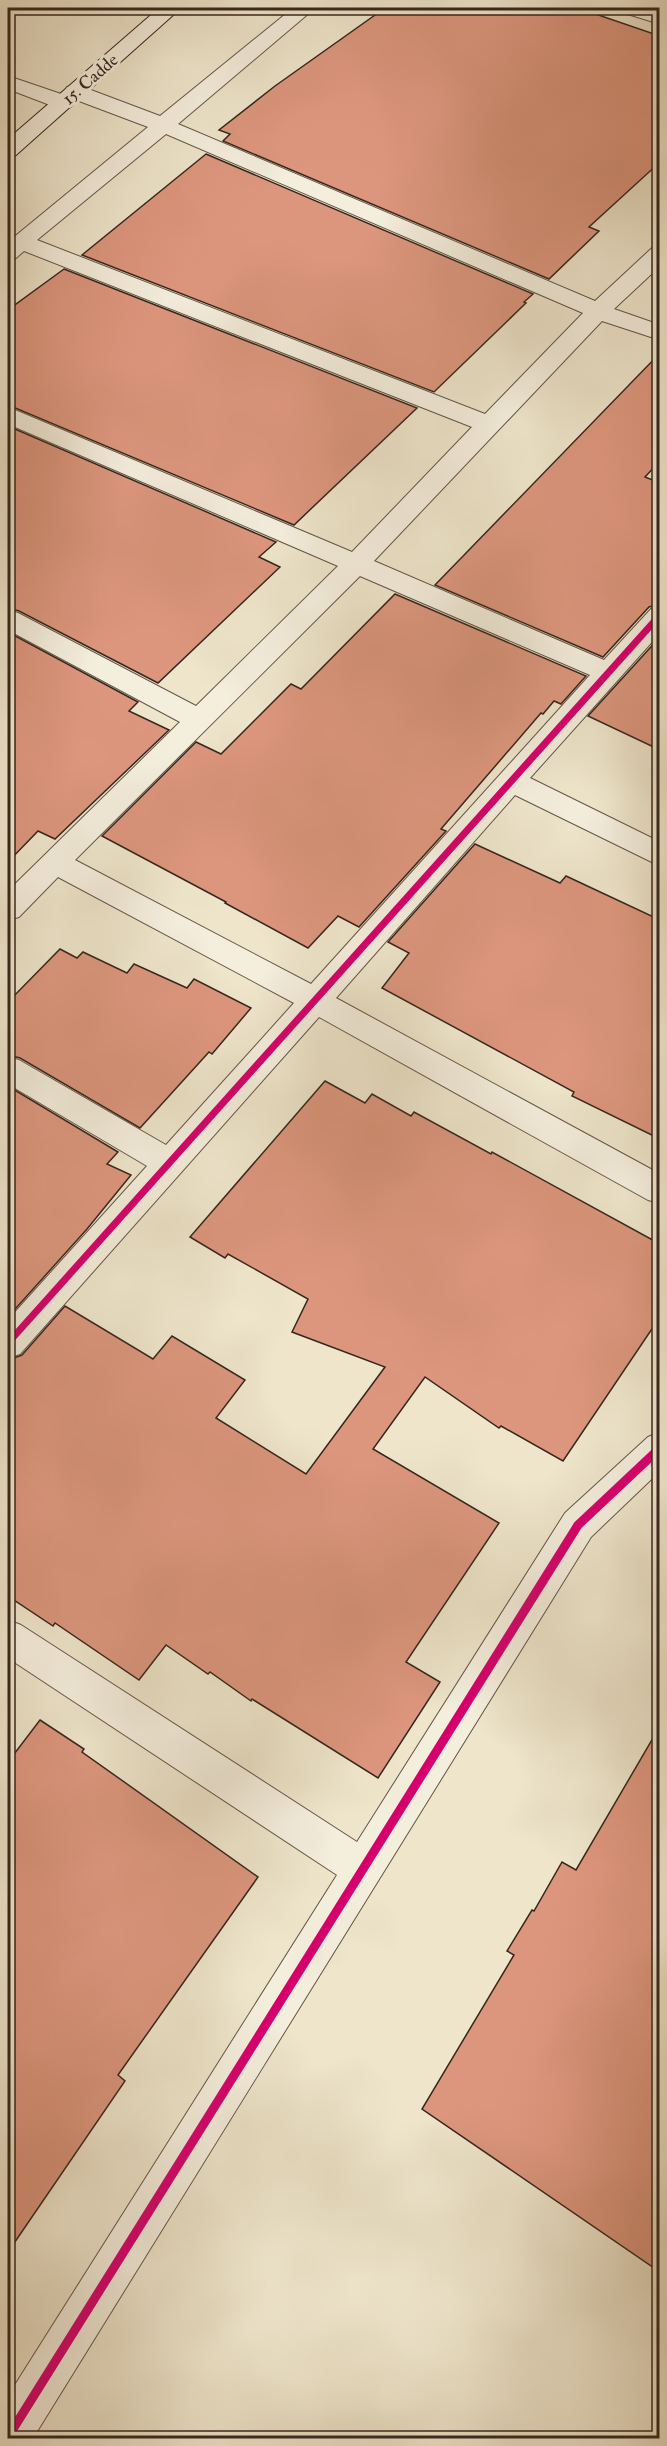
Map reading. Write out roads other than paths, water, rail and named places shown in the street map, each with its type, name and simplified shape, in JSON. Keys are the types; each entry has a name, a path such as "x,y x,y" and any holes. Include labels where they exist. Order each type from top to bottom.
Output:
{"street":[{"name":"15. Cadde","path":"8,150 171,8"},
{"path":"14,248 305,8"},
{"path":"628,8 660,18"},
{"path":"8,82 69,97 163,125 598,311 660,333"},
{"path":"14,248 489,425"},
{"path":"9,906 56,863 356,564 598,311 660,253"},
{"path":"8,415 608,672"},
{"path":"8,1343 660,615"},
{"path":"8,619 200,720"},
{"path":"511,781 660,855"},
{"path":"56,863 314,1000 660,1190"},
{"path":"8,1069 168,1162"},
{"path":"8,2437 578,1525 660,1448"},
{"path":"8,1637 363,1869"}]}
